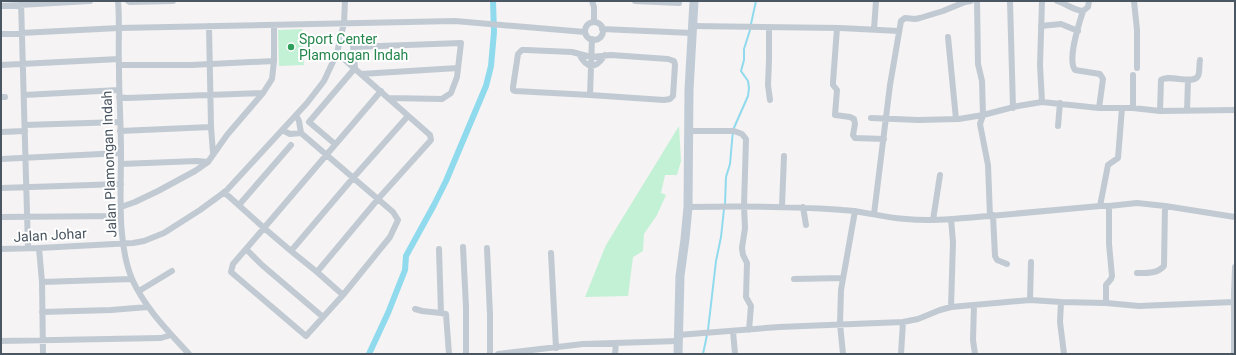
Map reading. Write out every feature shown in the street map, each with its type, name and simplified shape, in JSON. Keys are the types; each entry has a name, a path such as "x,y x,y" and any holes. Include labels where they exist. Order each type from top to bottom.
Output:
{"main road":[{"path":"678,354 680,276 688,207 688,131 694,1"}],"street":[{"path":"1,6 21,3 90,1"},
{"name":"Jalan Plamongan Indah","path":"118,1 121,153 120,207 127,264 132,279 148,307 189,354"},
{"path":"128,1 173,1"},
{"name":"Jalan Johar","path":"1,249 144,241 164,233 200,210 224,192 307,103 324,81 337,52 344,22 345,1"},
{"path":"635,1 679,3 679,1"},
{"path":"874,29 876,1"},
{"path":"874,214 890,85 901,21 905,18 920,18 943,11 967,1"},
{"path":"977,1 978,64 982,81 983,115 980,124 988,165 995,256 997,260 1007,264"},
{"path":"1010,1 1013,108"},
{"path":"1042,1 1040,65 1042,102"},
{"path":"1057,1 1064,3 1075,10 1083,11"},
{"path":"1089,1 1088,6 1083,11 1074,47 1073,65 1075,70 1102,75 1103,79 1099,108"},
{"path":"1134,1 1138,43 1137,68"},
{"path":"21,3 28,248"},
{"path":"594,22 595,3"},
{"path":"1,34 119,28 455,20 585,32"},
{"path":"594,22 599,24 602,32 600,37 592,39 587,37 585,32 587,25 594,22"},
{"path":"1041,26 1061,24 1078,31"},
{"path":"120,207 158,191 208,162 227,135 263,93 272,80 274,61 274,25"},
{"path":"209,26 210,96 213,153"},
{"path":"768,27 768,85 770,100"},
{"path":"602,29 768,27 899,30"},
{"path":"837,28 833,82 833,85 837,90 835,115 850,117 855,120 853,135 855,138 884,139"},
{"path":"948,37 956,119"},
{"path":"590,95 592,39"},
{"path":"335,144 310,122 355,68 353,47 461,43 457,77 451,94 442,99 389,98"},
{"path":"522,50 572,52 579,54 591,57 618,55 673,60 675,66 673,97 664,100 517,92 513,89 518,54 522,50"},
{"path":"317,272 378,199 431,140 430,134 337,52"},
{"path":"579,54 582,61 591,66 597,65 605,55"},
{"path":"1160,111 1161,80 1165,78 1188,80 1198,78 1200,60"},
{"path":"1,64 119,62 210,63 274,61"},
{"path":"361,74 458,68"},
{"path":"1132,108 1133,75"},
{"path":"1187,111 1188,80"},
{"path":"24,95 119,90"},
{"path":"296,115 299,120 301,133 326,155 393,212 398,220 390,237 343,295 306,336 231,272 233,264 264,228 326,155 335,144 381,91"},
{"path":"120,97 210,96 263,93"},
{"path":"871,118 918,120 956,119 983,115 1042,102 1099,108 1132,108 1160,111 1235,110"},
{"path":"1058,126 1060,103"},
{"path":"1100,206 1108,165 1118,158 1122,108"},
{"path":"291,251 408,116"},
{"path":"1,132 25,128 120,122"},
{"path":"120,131 211,127"},
{"path":"282,130 290,134 301,133"},
{"path":"688,131 734,131 742,134 746,139 742,252 747,263 746,297 751,306 749,330"},
{"path":"239,205 291,145"},
{"path":"1,159 121,153"},
{"path":"782,206 784,156"},
{"path":"121,164 190,161 208,162"},
{"path":"933,220 940,175"},
{"path":"1,188 121,184"},
{"path":"224,192 343,295"},
{"path":"688,207 782,206 855,211 905,220 933,220 1137,203 1235,217"},
{"path":"1106,303 1106,285 1112,276 1109,244 1109,206"},
{"path":"1137,273 1153,272 1164,266 1165,206"},
{"path":"803,208 806,225"},
{"path":"843,354 840,324 840,302 855,211"},
{"path":"1,217 121,216"},
{"path":"951,219 953,242 951,307"},
{"path":"463,247 466,307 466,354"},
{"path":"39,248 42,282 43,354"},
{"path":"487,248 490,354"},
{"path":"246,249 262,265 323,317"},
{"path":"439,249 441,313"},
{"path":"551,253 556,348"},
{"path":"1030,300 1031,262"},
{"path":"1234,354 1235,267"},
{"path":"138,291 172,271"},
{"path":"794,279 843,278"},
{"path":"42,282 132,279"},
{"path":"498,354 556,348 563,350 583,344 616,344 733,331 840,324 903,322 918,319 951,307 1030,300 1139,306 1234,306"},
{"path":"1061,302 1060,322 1064,354"},
{"path":"974,305 973,340 975,354"},
{"path":"42,312 111,310 148,307"},
{"path":"415,309 446,314 449,354"},
{"path":"901,354 903,322"},
{"path":"733,331 735,354"},
{"path":"1,342 161,338 171,335"},
{"path":"615,354 616,344"}],"green space":[{"name":"Sport Center Plamongan Indah","path":"302,29 304,65 279,66 278,30"},
{"path":"679,126 681,161 677,175 665,175 661,193 666,195 657,215 644,234 643,251 633,257 628,296 585,297 606,245"}],"waterway":[{"path":"369,354 388,313 405,270 406,256 446,181 486,86 491,66 494,32 493,1"},
{"path":"751,24 756,1"},
{"path":"725,204 726,177 730,164 733,130 748,96 748,81 741,71 744,60 744,49 750,30"},
{"path":"708,330 724,209"},
{"path":"703,354 707,335"}],"place":[{"name":"Sport Center Plamongan Indah","path":"291,47"}]}
